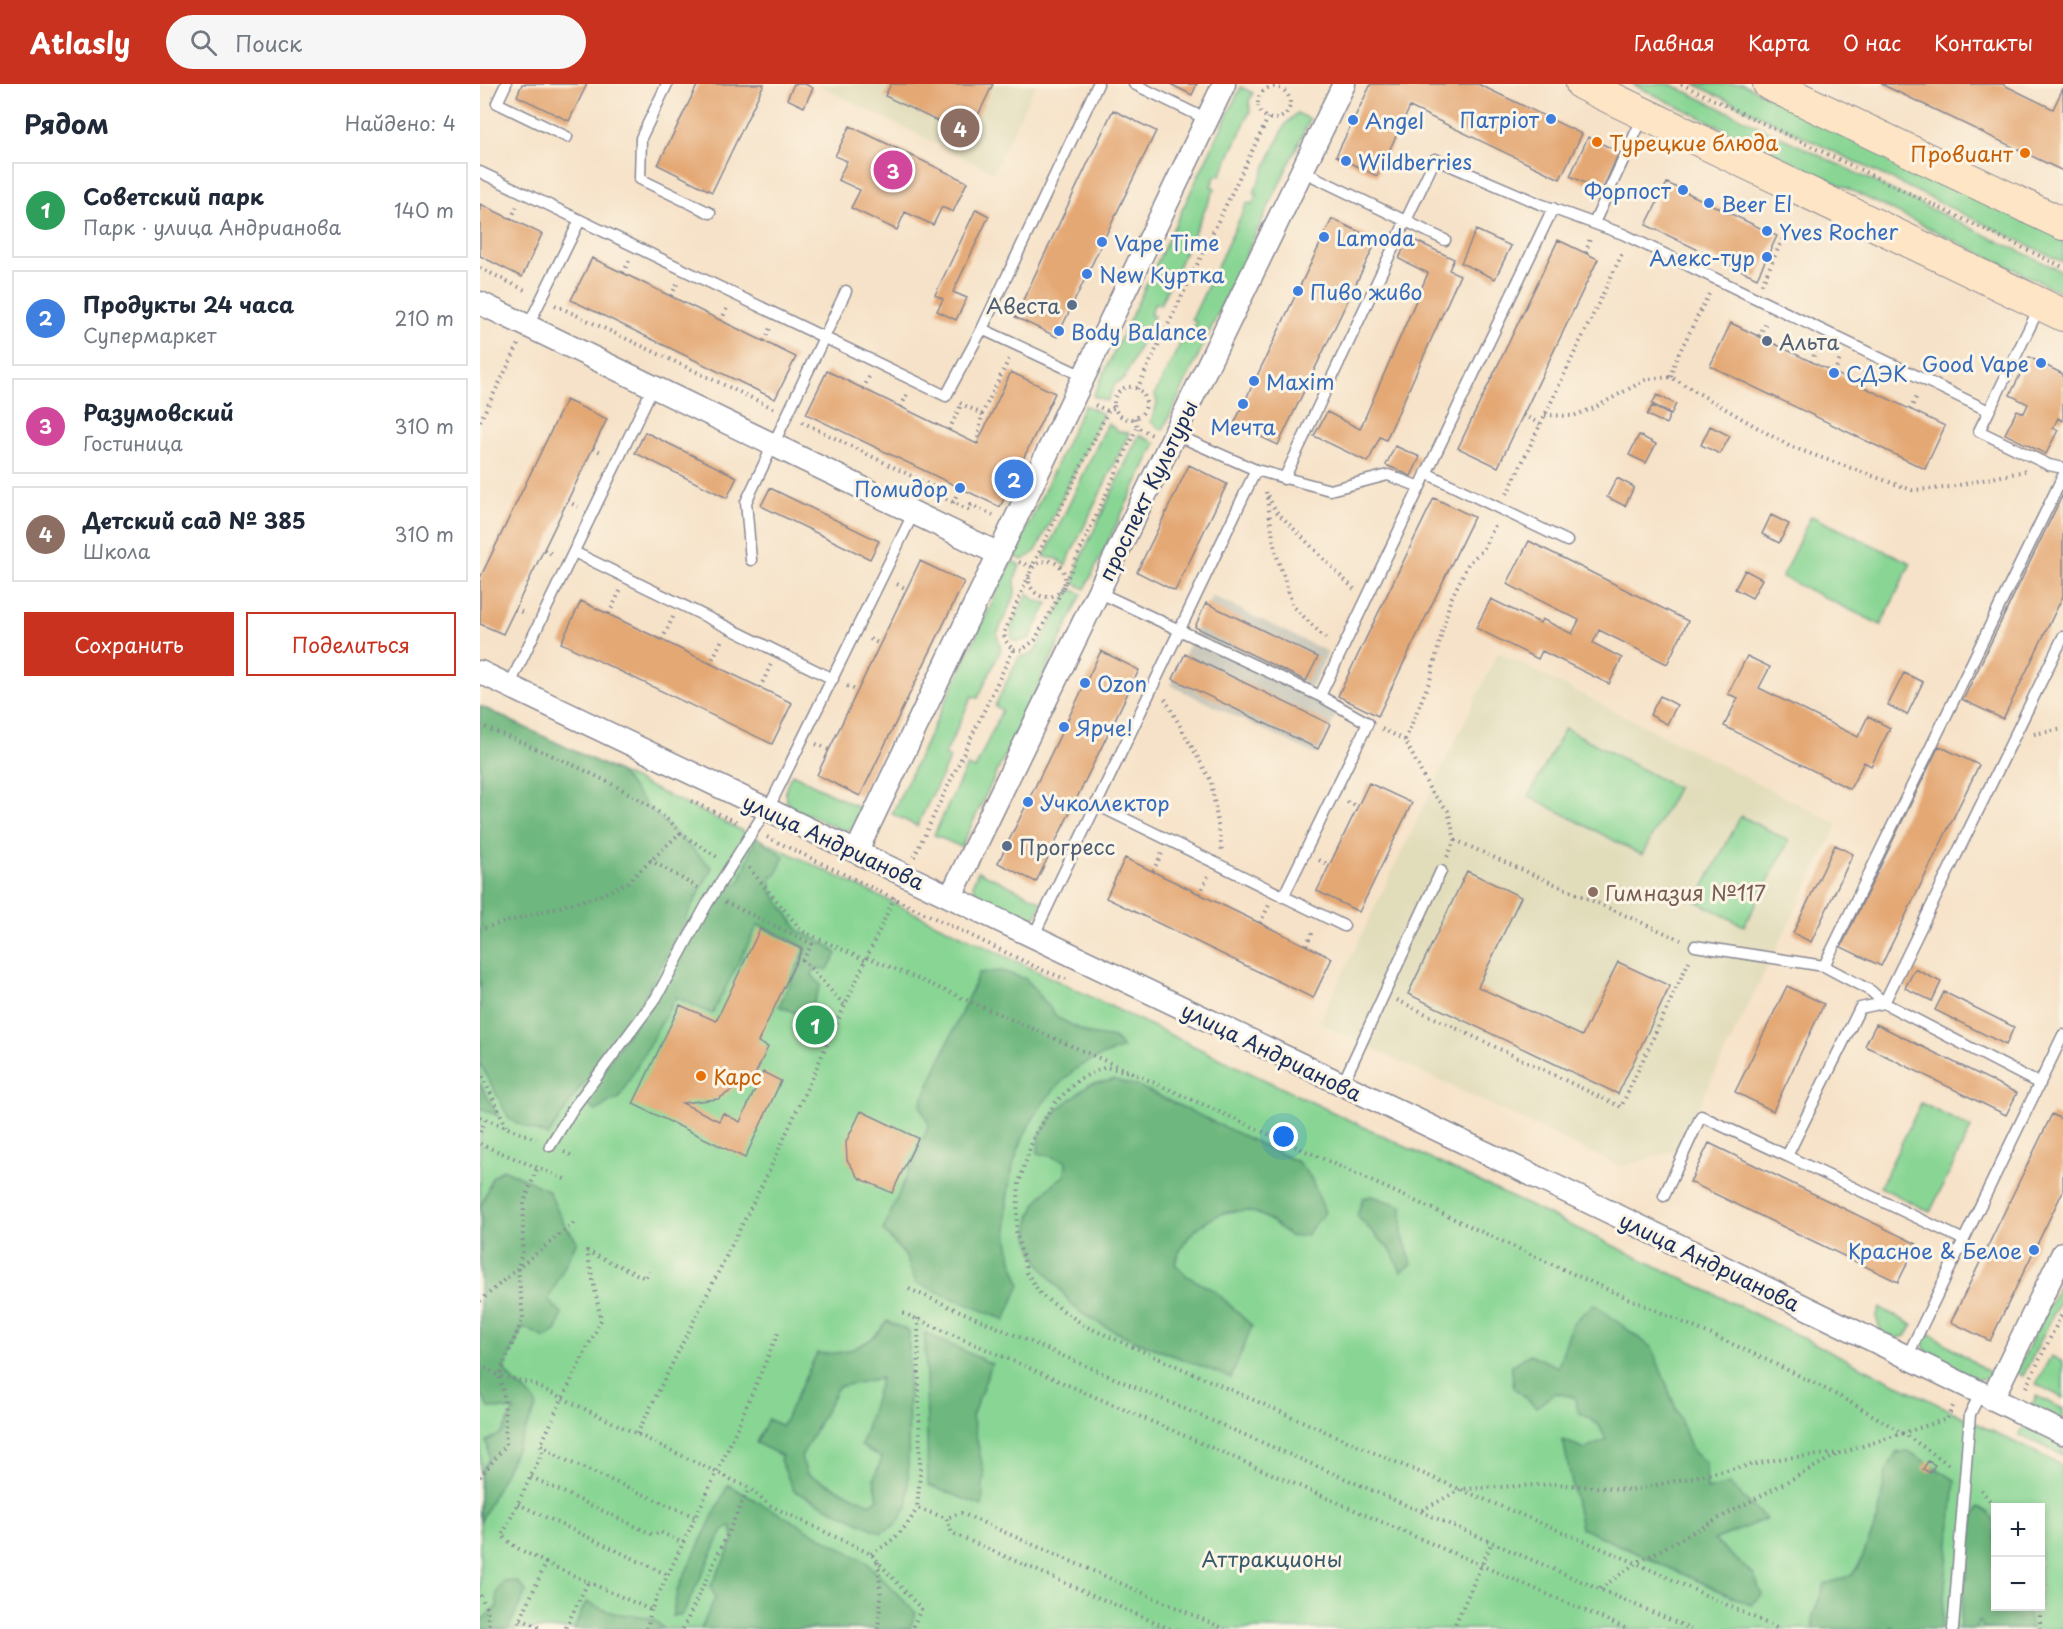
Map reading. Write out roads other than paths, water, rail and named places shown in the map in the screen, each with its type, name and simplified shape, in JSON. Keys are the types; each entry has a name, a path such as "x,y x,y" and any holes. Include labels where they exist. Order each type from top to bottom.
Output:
{"main road":[{"path":"1582,84 2052,309"},
{"path":"1769,84 2063,224"}],"street":[{"path":"857,850 1224,84"},
{"name":"проспект Культуры","path":"951,896 1098,592 1168,436 1344,84"},
{"path":"480,303 999,554"},
{"name":"улица Андрианова","path":"480,672 1034,935 2063,1433"},
{"path":"1986,1396 2063,1253"}],"lane":[{"path":"506,84 497,103 567,137"},
{"path":"667,84 641,138 640,179 710,213"},
{"path":"480,172 946,396 982,329 1098,84"},
{"path":"1134,84 1208,120"},
{"path":"1594,223 1644,114"},
{"path":"1284,478 1435,159 1630,238 1989,411"},
{"path":"1302,171 1445,240"},
{"path":"1320,696 1553,208"},
{"path":"528,326 580,220"},
{"path":"751,560 746,502 846,291"},
{"path":"2052,309 1979,431 2049,465 2063,468"},
{"path":"982,329 1084,377"},
{"path":"509,686 653,387"},
{"path":"1168,436 1255,473 1330,490 1388,476 1420,487"},
{"path":"1034,935 1255,473"},
{"path":"1426,473 1567,541"},
{"path":"1824,966 2063,476"},
{"path":"550,1146 574,1107 656,998 730,865 779,789 914,513"},
{"path":"573,552 778,650 833,679"},
{"path":"1098,592 1320,696 1368,723 1283,897"},
{"path":"1884,1003 2063,637"},
{"path":"1095,804 1344,926"},
{"path":"1342,1085 1441,871"},
{"path":"1695,946 1824,966 1871,992 1884,1003 2040,1084"},
{"path":"1787,1156 1860,1008 1884,1003"},
{"path":"1907,1357 2063,1035"},
{"path":"1664,1196 1701,1116 1964,1240"},
{"path":"1953,1629 1970,1414 1986,1396"}],"place":[{"name":"Патрiот","path":"1551,119"},
{"name":"Angel","path":"1353,120"},
{"name":"Детский сад № 385","path":"960,128"},
{"name":"Турецкие блюда","path":"1597,142"},
{"name":"Провиант","path":"2025,153"},
{"name":"Wildberries","path":"1346,161"},
{"name":"Разумовский","path":"893,170"},
{"name":"Форпост","path":"1683,190"},
{"name":"Beer El","path":"1709,203"},
{"name":"Yves Rocher","path":"1767,231"},
{"name":"Lamoda","path":"1324,237"},
{"name":"Vape Time","path":"1102,242"},
{"name":"Алекс-тур","path":"1767,257"},
{"name":"New Куртка","path":"1087,274"},
{"name":"Пиво живо","path":"1298,291"},
{"name":"Авеста","path":"1072,305"},
{"name":"Body Balance","path":"1059,331"},
{"name":"Альта","path":"1767,341"},
{"name":"Good Vape","path":"2041,363"},
{"name":"СДЭК","path":"1834,373"},
{"name":"Maxim","path":"1254,381"},
{"name":"Мечта","path":"1243,404"},
{"name":"Продукты 24 часа","path":"1014,479"},
{"name":"Помидор","path":"960,488"},
{"name":"Ozon","path":"1085,683"},
{"name":"Ярче!","path":"1064,727"},
{"name":"Учколлектор","path":"1028,802"},
{"name":"Прогресс","path":"1007,846"},
{"name":"Гимназия №117","path":"1593,892"},
{"name":"Советский парк","path":"815,1025"},
{"name":"Карс","path":"701,1076"},
{"name":"Красное & Белое","path":"2034,1250"}],"park label":[{"name":"Аттракционы","path":"1272,1558"}]}
